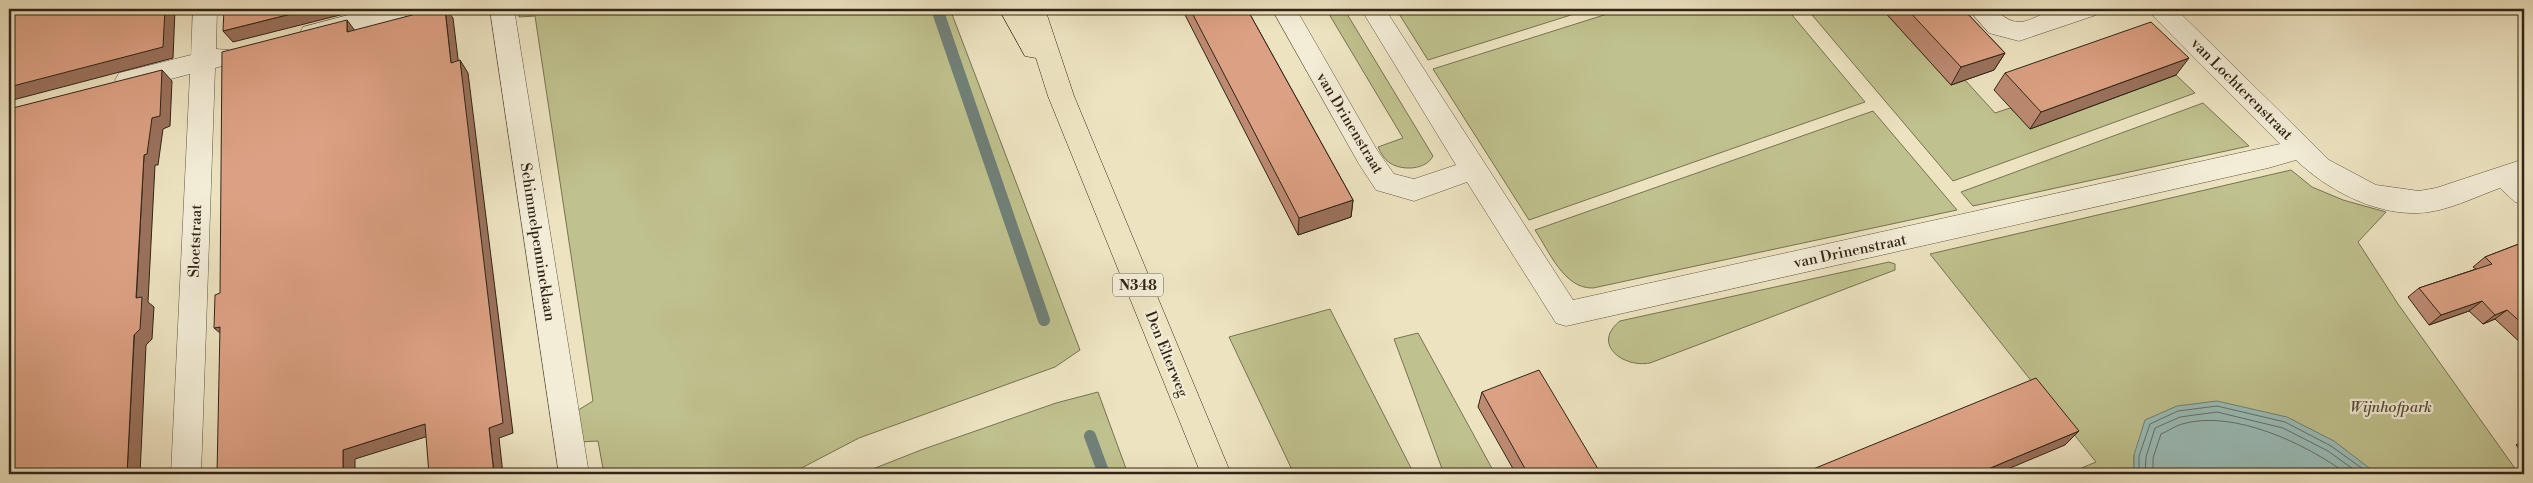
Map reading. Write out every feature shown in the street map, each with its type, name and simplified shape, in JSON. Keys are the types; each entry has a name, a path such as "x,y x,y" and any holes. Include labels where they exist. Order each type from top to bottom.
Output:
{"main road":[{"name":"Den Elterweg","path":"1011,9 1061,96"},
{"name":"Den Elterweg","path":"1033,9 1061,96 1216,474"}],"street":[{"name":"Sloetstraat","path":"186,474 205,9"},
{"path":"289,39 405,9"},
{"name":"Schimmelpennincklaan","path":"502,9 574,474"},
{"name":"van Drinenstraat","path":"1284,9 1368,157 1386,182 1414,190 1474,169"},
{"name":"van Drinenstraat","path":"1373,9 1566,314 2268,158 2301,148"},
{"path":"1980,9 1998,27 2019,32 2076,10"},
{"name":"van Lochterenstraat","path":"2161,9 2320,167 2367,193 2399,201 2418,202 2437,199 2514,172"},
{"path":"105,86 241,51"},
{"path":"2514,172 2524,194"}],"green space":[{"path":"518,9 950,9 1080,350 1055,367 859,438 790,474 604,474 598,441 579,442 575,412 593,401 535,16 519,17"},
{"path":"1326,9 1344,9 1433,156 1430,161 1413,168 1407,168 1395,166 1383,156 1378,147 1403,138"},
{"path":"1396,9 1590,9 1428,60"},
{"path":"1623,9 1787,9 1865,102 1529,220 1433,69"},
{"path":"1807,9 1882,9 1951,85 1965,80 1995,113 2010,108 2030,128 2176,75 2195,93 1953,181"},
{"path":"2203,103 2249,146 1973,206 1961,192"},
{"path":"1873,111 1957,210 1593,288 1583,287 1566,276 1558,267 1535,230"},
{"name":"Wijnhofpark","path":"2291,170 2312,187 2343,200 2386,212 2358,242 2398,304 2519,474 2340,474 2134,455 2134,474 2067,474 2096,462 1930,254"},
{"path":"1889,262 1895,264 1895,270 1650,363 1630,362 1621,358 1610,346 1609,338 1612,330 1620,321"},
{"path":"1330,309 1414,474 1294,474 1229,337"},
{"path":"1418,333 1495,474 1444,474 1394,339"},
{"path":"1098,392 1128,474 860,474 921,450 1056,403"}],"water":[{"path":"2217,401 2287,417 2334,441 2377,474 2134,474 2134,455 2145,420 2177,406"}],"building":[{"path":"9,9 165,9 163,47 9,87"},
{"path":"224,9 311,9 223,31"},
{"path":"435,9 445,9 451,63 460,60 503,423 489,428 494,474 429,474 425,424 343,450 343,474 217,474 220,327 214,328 215,295 220,293 222,52 347,20 347,32"},
{"path":"1190,9 1247,9 1353,200 1299,218"},
{"path":"1907,9 1963,9 2005,53 1961,67"},
{"path":"2151,22 2189,58 2041,112 2005,73"},
{"path":"162,70 160,116 152,118 147,154 144,155 136,298 142,297 140,329 134,335 127,474 9,474 9,109"},
{"path":"2524,242 2524,325 2507,310 2495,315 2482,301 2441,315 2419,288 2492,264 2485,257"},
{"path":"1539,370 1601,474 1528,474 1482,392"},
{"path":"2036,378 2079,431 1976,474 1801,474"}],"waterway":[{"path":"937,9 1044,320"},
{"path":"1090,436 1104,474"}]}
